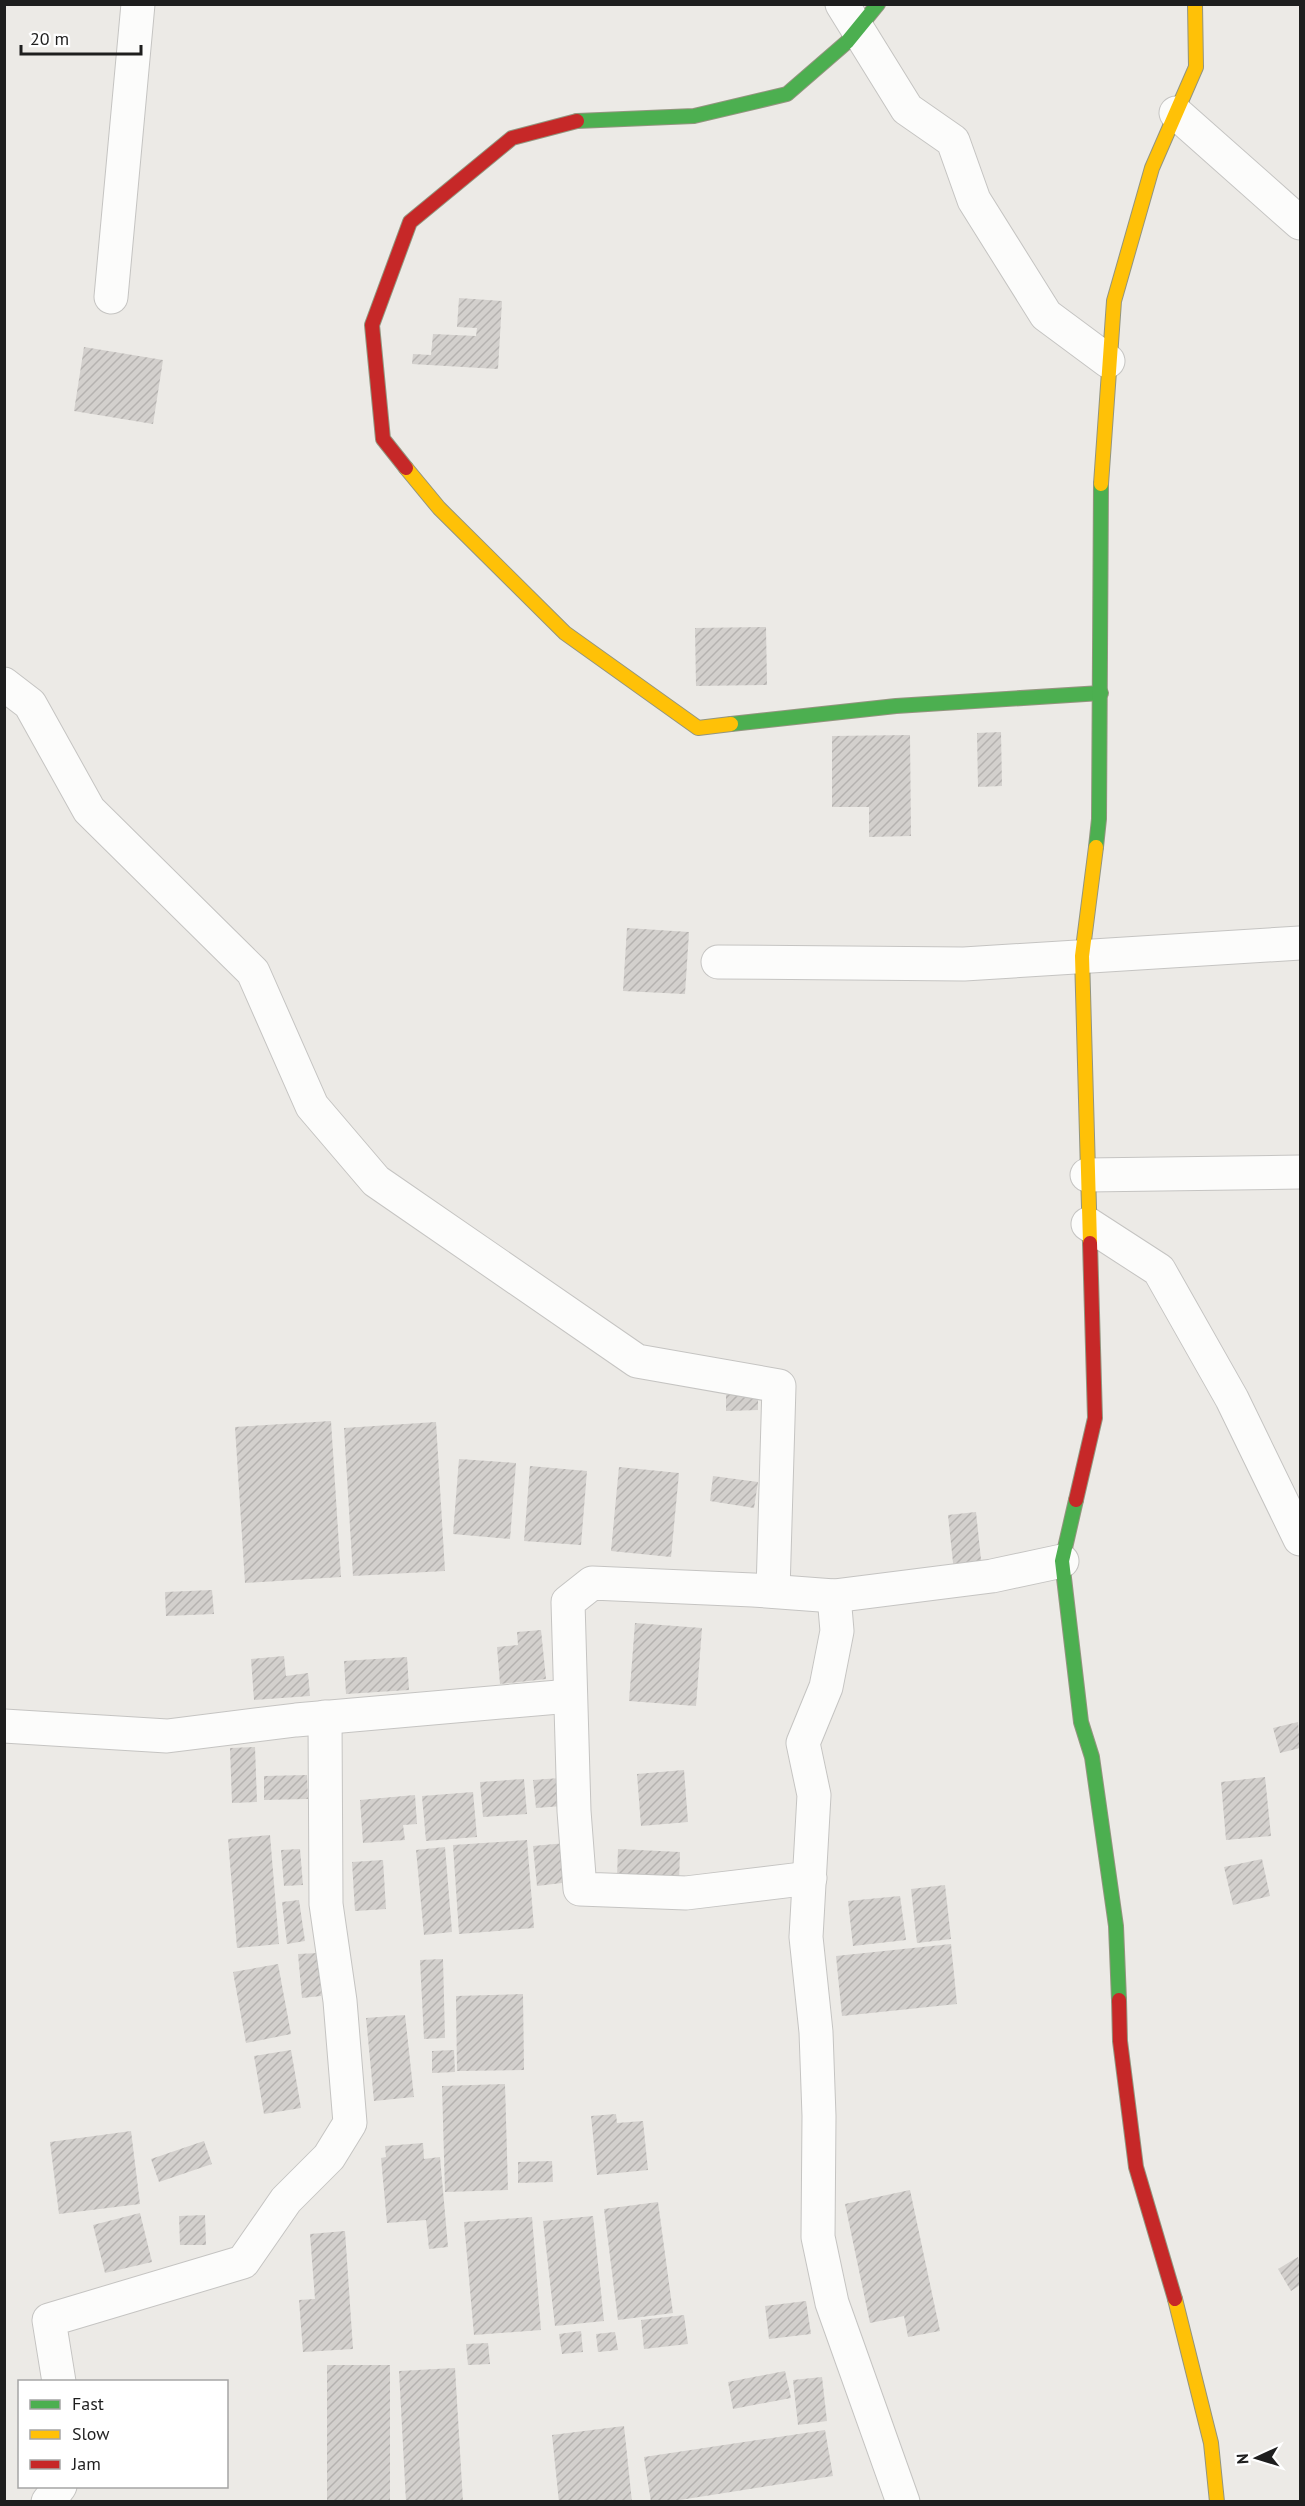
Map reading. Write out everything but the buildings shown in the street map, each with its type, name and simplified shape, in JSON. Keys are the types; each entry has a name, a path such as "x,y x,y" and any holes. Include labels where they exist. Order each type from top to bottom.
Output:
{"street":[{"path":"111,297 138,4"},
{"path":"850,17 878,4"},
{"path":"1195,4 1196,67 1152,168 1114,301 1108,361 1100,513 1101,693 1098,819 1082,956 1095,1418 1062,1562 1080,1722 1092,1757 1116,1926 1120,2041 1136,2167 1178,2310 1211,2443 1218,2502"},
{"path":"850,17 907,109 953,141 974,200 1046,315 1108,361"},
{"path":"850,17 847,42 787,93 694,116 582,120 512,138 410,222 372,325 383,439 439,508 565,633 698,729 896,706 1101,693"},
{"path":"1176,113 1300,224"},
{"path":"4,684 30,704 89,810 253,972 312,1106 376,1181 637,1361 779,1386 773,1591"},
{"path":"718,962 964,964 1300,943"},
{"path":"1087,1175 1300,1172"},
{"path":"1088,1224 1159,1270 1232,1399 1300,1539"},
{"path":"810,1878 686,1893 580,1889 574,1811 568,1602 592,1582 834,1596 992,1576 1062,1562"},
{"path":"834,1596 837,1631 826,1687 803,1743 814,1795 806,1937 816,2032 819,2116 818,2237 832,2303 903,2502"},
{"path":"4,1726 168,1736 325,1717 570,1696"},
{"path":"59,2380 49,2320 243,2262 286,2200 329,2157 350,2123 340,2001 326,1904 325,1717"},
{"path":"48,2502 59,2488"}],"traffic: fast":[{"path":"577,121 694,116 787,94 847,42 878,4"},
{"path":"1096,847 1099,819 1101,484"},
{"path":"731,724 896,706 1101,693"},
{"path":"1076,1500 1062,1561 1081,1722 1092,1757 1116,1926 1119,2000"}],"traffic: slow":[{"path":"1101,484 1114,301 1152,168 1196,67 1195,4"},
{"path":"406,468 439,508 565,633 698,728 731,724"},
{"path":"1090,1243 1082,956 1096,847"},
{"path":"1175,2299 1211,2443 1217,2502"}],"traffic: jam":[{"path":"406,468 383,439 372,325 410,222 512,138 577,121"},
{"path":"1076,1500 1095,1418 1090,1243"},
{"path":"1119,2000 1120,2041 1136,2167 1175,2299"}]}
